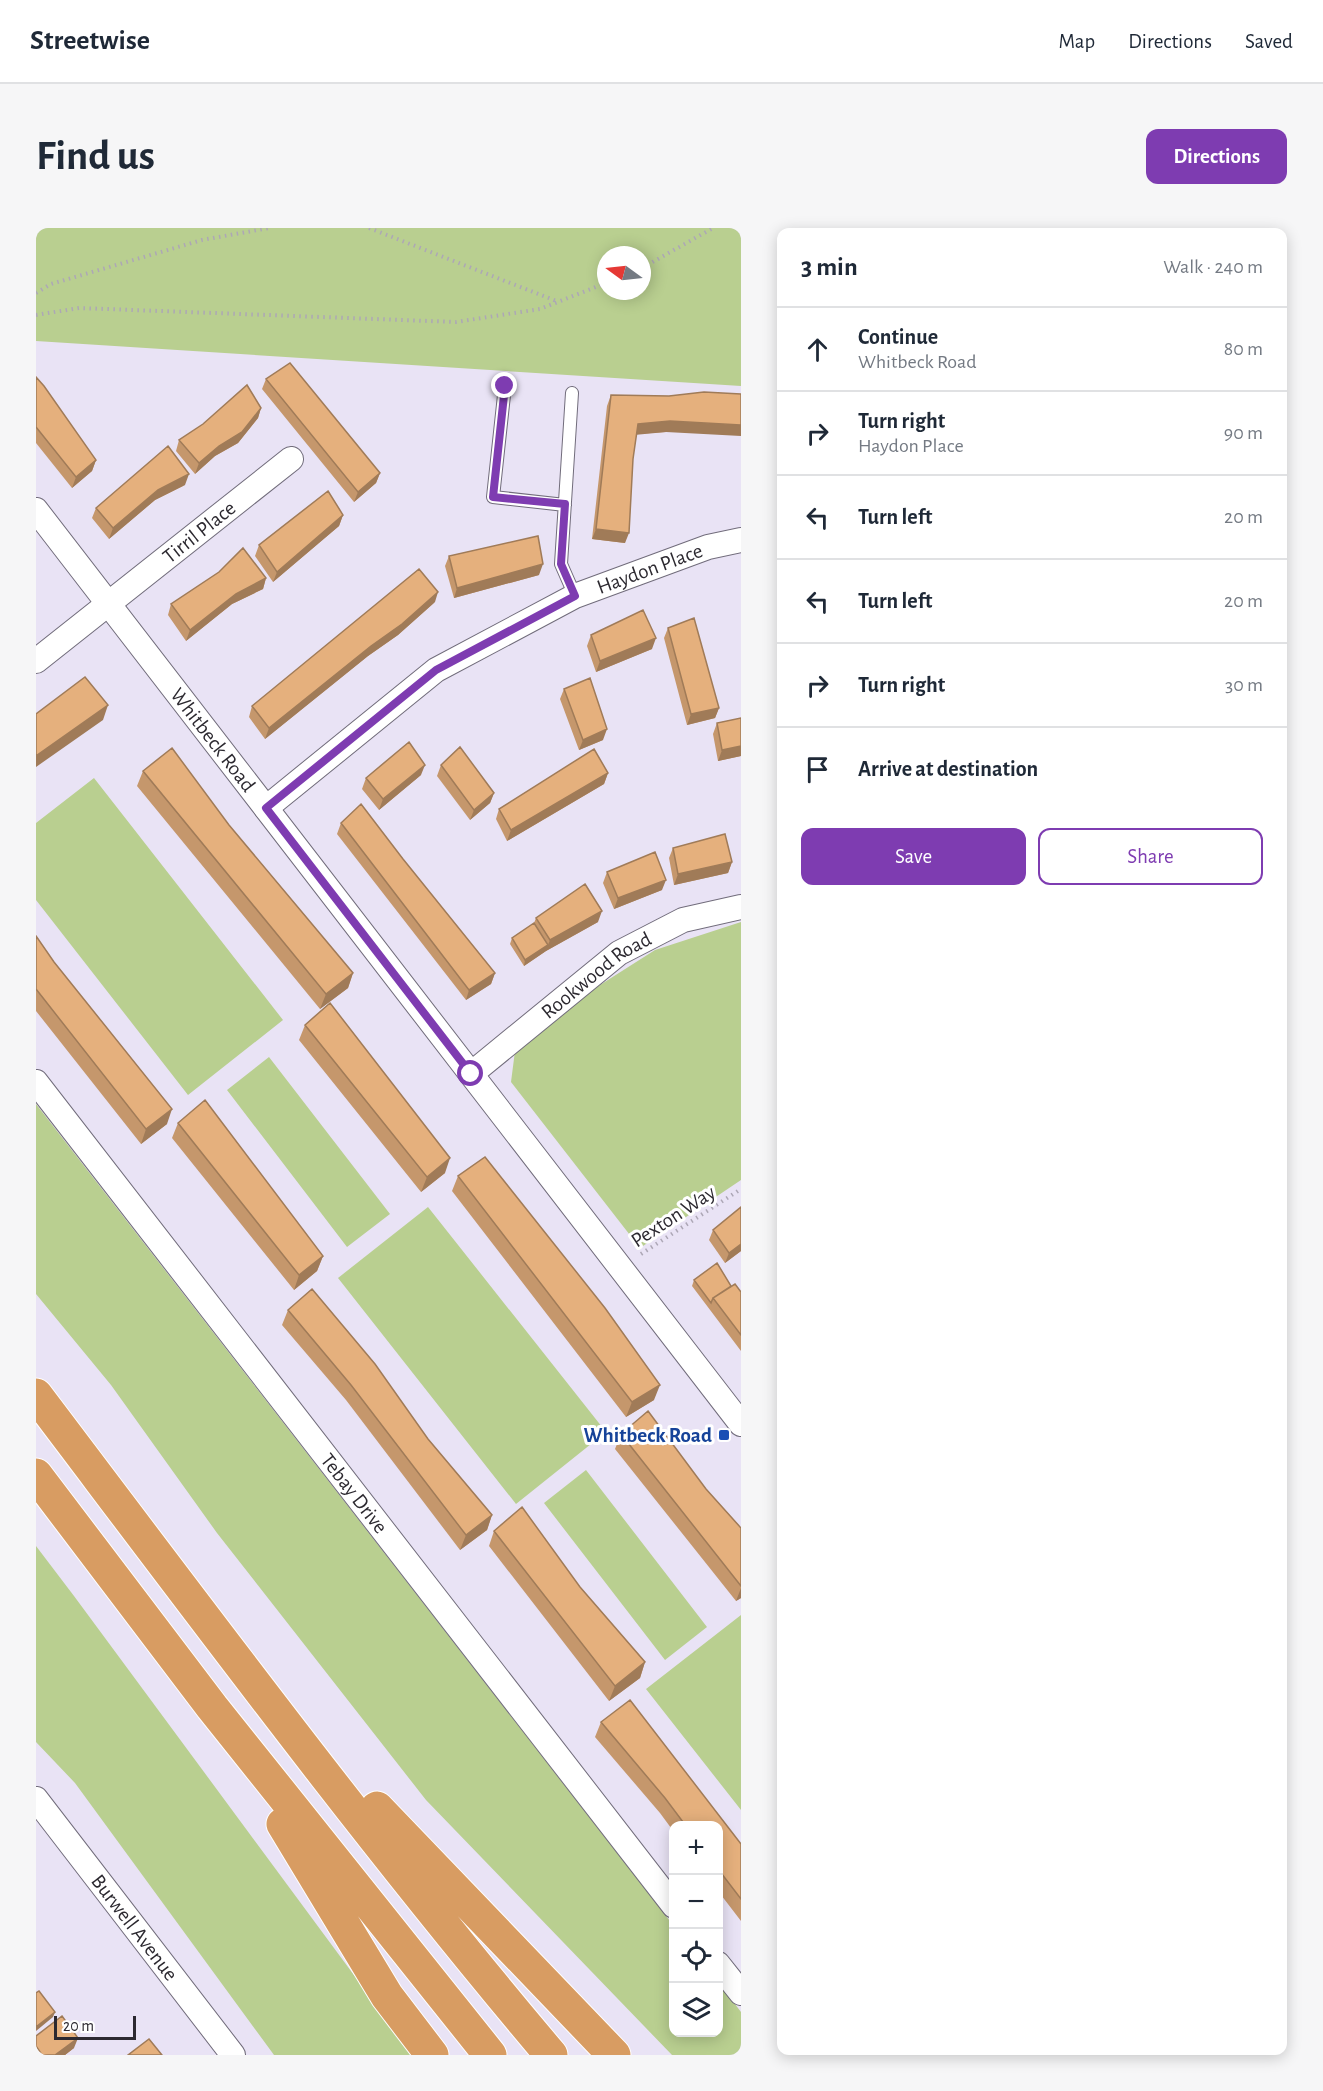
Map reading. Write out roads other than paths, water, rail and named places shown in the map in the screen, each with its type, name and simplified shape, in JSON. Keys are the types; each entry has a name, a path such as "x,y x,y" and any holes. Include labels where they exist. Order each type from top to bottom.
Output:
{"highway":[{"path":"36,1395 244,1670 491,1983 551,2055"},
{"path":"36,1475 212,1707 490,2055"},
{"path":"244,1670 614,2055"},
{"path":"212,1707 387,1996 432,2055"}],"street":[{"name":"Tirril Place","path":"36,661 291,459"},
{"name":"Whitbeck Road","path":"36,510 741,1424"},
{"name":"Haydon Place","path":"266,808 436,670 575,596 708,547 741,540"},
{"name":"Rookwood Road","path":"471,1074 619,953 683,920 741,907"},
{"name":"Tebay Drive","path":"36,1082 669,1900"},
{"name":"Burwell Avenue","path":"36,1799 232,2055"},
{"path":"723,1970 741,1993"}],"lane":[{"path":"505,386 493,497 565,504"},
{"path":"572,393 561,564 575,596"}],"place":[{"name":"Whitbeck Road","path":"724,1435"}]}
